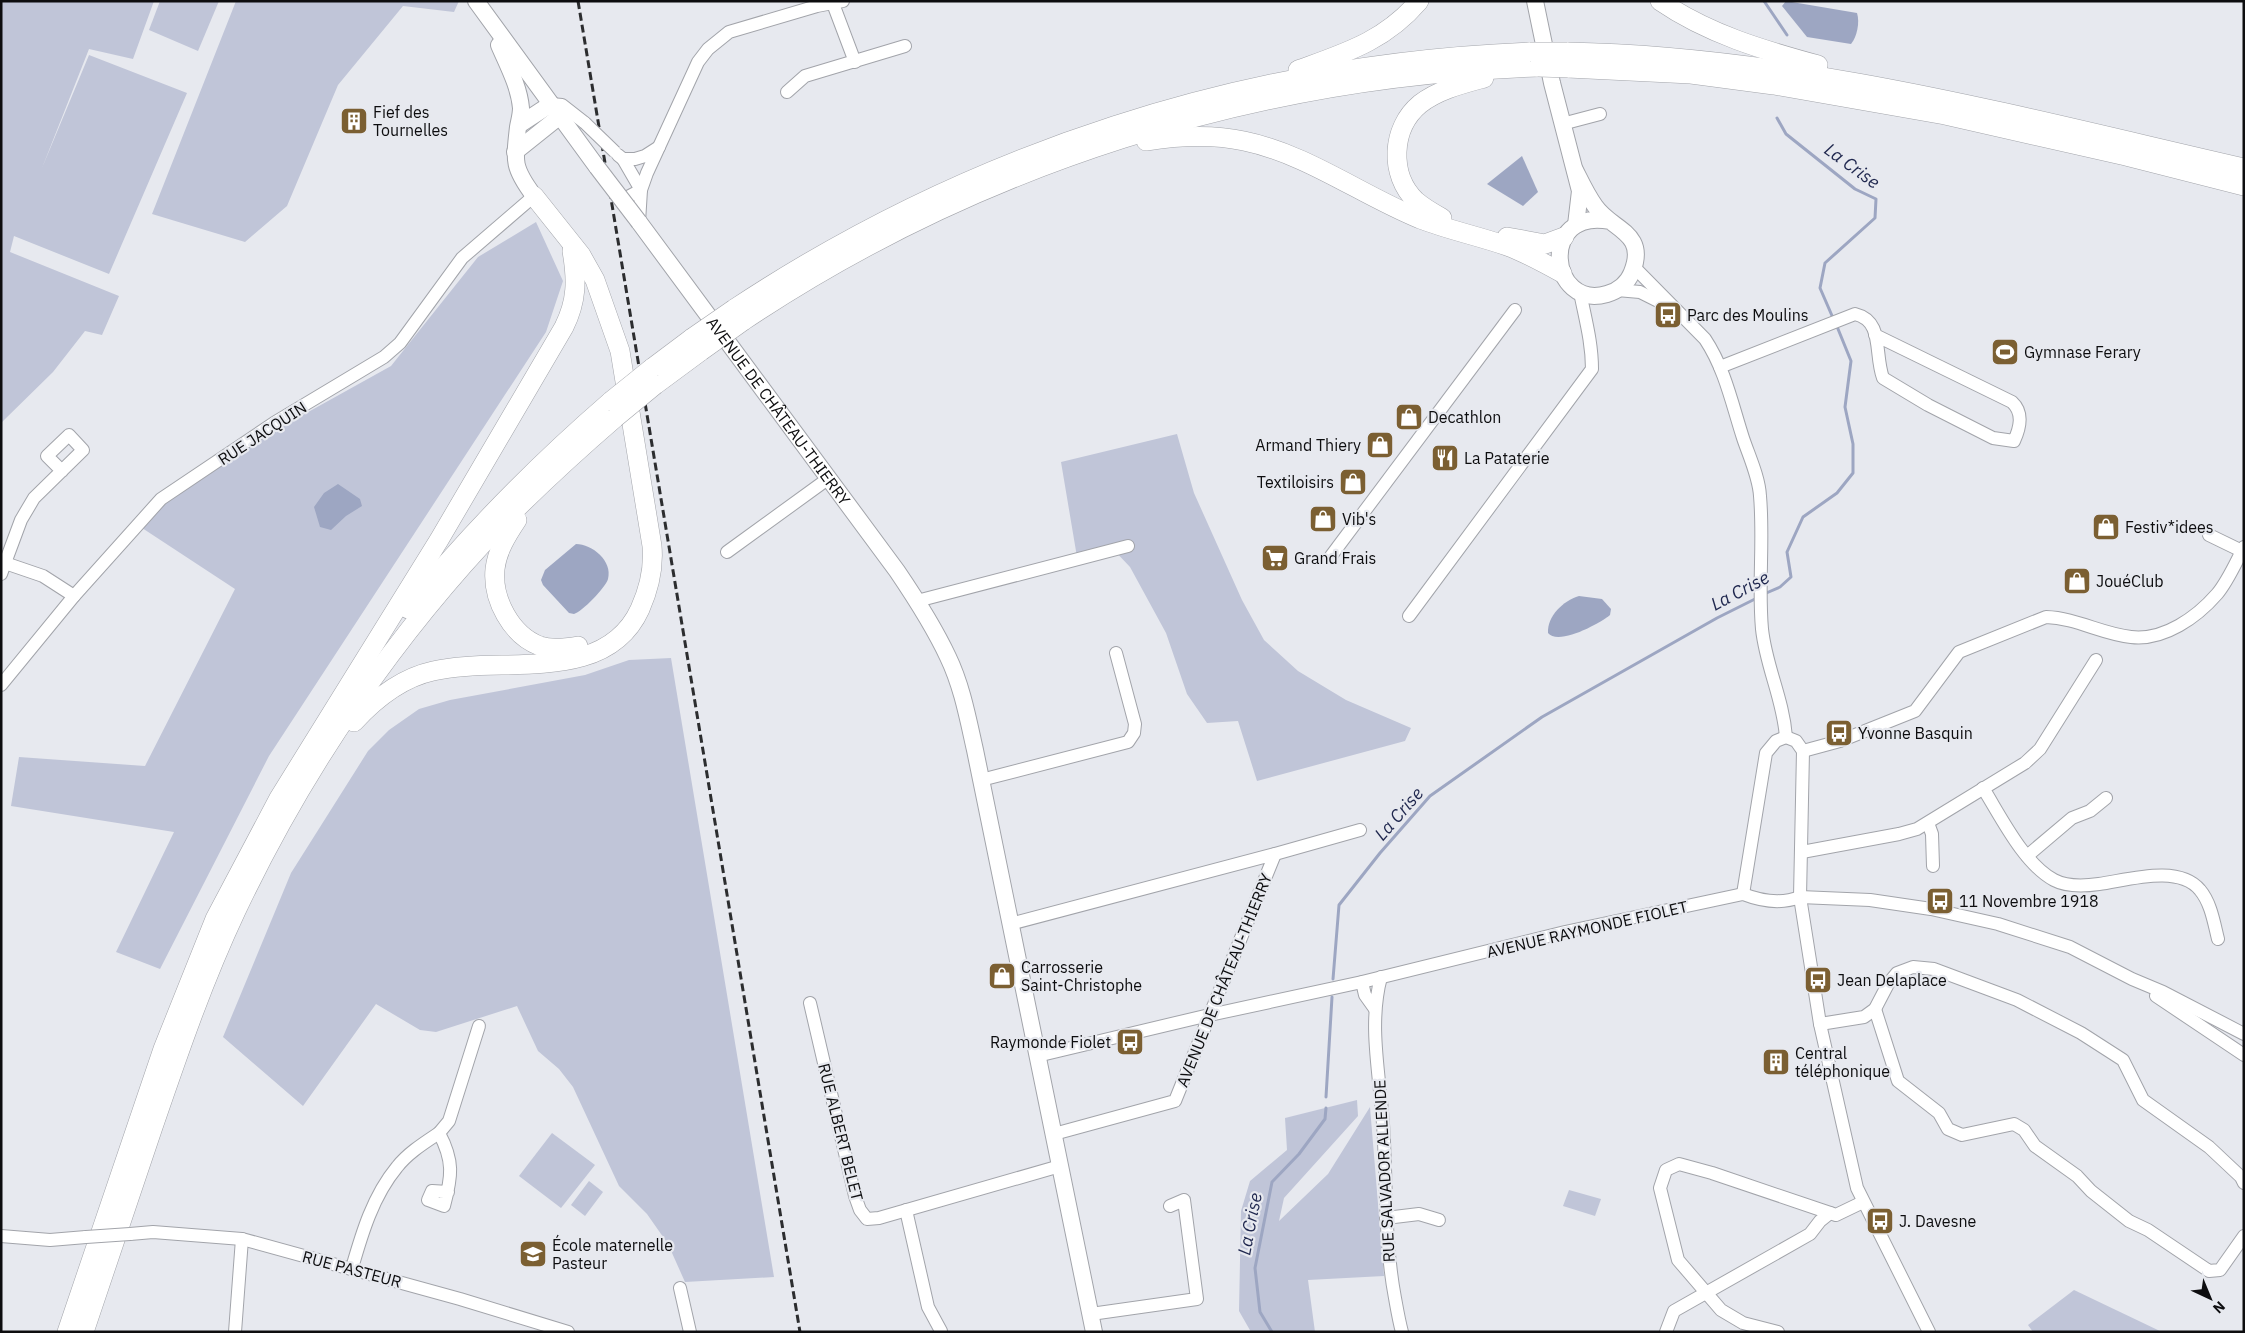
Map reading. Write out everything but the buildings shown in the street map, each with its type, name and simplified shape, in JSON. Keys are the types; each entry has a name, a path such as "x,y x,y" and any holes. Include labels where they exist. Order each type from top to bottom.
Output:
{"highway":[{"path":"1248,88 1362,46 1394,26 1419,1"},
{"path":"1660,1 1705,27 1764,50 1948,100 2244,168"},
{"path":"342,696 405,612 476,529 532,472 654,376 696,344 838,244 911,206 980,174 1056,144 1121,122 1248,88 1375,66 1458,56 1567,60 1649,55 1778,69 1948,100"},
{"path":"738,315 806,281 918,220 996,184 1087,149 1180,121 1300,94 1534,60"},
{"path":"1534,60 1440,92 1420,104 1406,119 1402,129 1397,147 1398,168 1405,186 1415,200 1428,211 1442,218 1518,240 1545,244 1570,231"},
{"path":"1567,60 1691,74 1803,90 1945,115 2126,156 2244,186"},
{"path":"1087,149 1185,137 1229,138 1258,144 1302,161 1420,219 1514,249 1562,273"},
{"path":"309,777 365,711 387,692 408,679 449,668 584,658 608,647 616,641 638,613 650,580 652,546 620,351 595,280 581,255 534,196"},
{"path":"550,476 503,543 496,561 494,581 501,607 518,631 534,643 558,648 590,643 600,639 618,624 637,590 641,578 644,555 630,443 610,338 599,304 563,233"},
{"path":"67,1332 164,1049 216,919 279,798 434,548 570,316 575,300 577,282 572,251"},
{"path":"84,1332 176,1060 204,986 244,895 281,824 367,688 429,607 507,519 613,409"}],"main road":[{"path":"476,1 488,18 517,87 521,111 515,152 516,168 520,177 534,196"},
{"path":"1535,1 1562,124 1574,170 1580,191 1570,231 1559,249 1558,261 1562,273 1572,287 1580,292 1597,296 1617,290 1631,276 1636,256 1628,234 1595,207 1574,170"},
{"name":"AVENUE DE CHÂTEAU-THIERRY","path":"488,18 596,167 829,478 917,601 948,658 967,715 1094,1332"},
{"path":"519,125 555,110"},
{"path":"515,152 555,110"},
{"path":"1570,231 1586,220 1610,221"}],"street":[{"path":"639,222 640,190 698,62 708,49 729,32 836,2 855,62"},
{"path":"786,92 805,76 905,46"},
{"path":"555,110 562,105 585,123 619,156 640,190"},
{"path":"1562,124 1600,114"},
{"path":"619,156 640,157 659,147"},
{"path":"622,200 640,190"},
{"name":"RUE JACQUIN","path":"1,685 74,596 162,499 274,423 384,357 395,348 462,258 534,196"},
{"path":"1634,267 1705,339 1720,367 1760,494 1763,552 1761,580 1762,631 1767,658 1784,712 1786,737"},
{"path":"1617,290 1640,292 1673,308"},
{"path":"1409,616 1585,381 1592,369 1588,318 1580,292"},
{"path":"1588,318 1597,296"},
{"path":"1330,556 1516,310"},
{"path":"1720,367 1854,314 1863,316 1870,321 1876,335 1878,365 1883,378 1889,383 1993,438 2014,441 2020,429 2020,418 2018,407 2012,402 1876,335"},
{"path":"62,471 34,498 21,520 3,569 43,576 74,596"},
{"path":"727,552 829,478"},
{"path":"1803,751 1840,741 1915,711 1959,652 2046,617 2061,618 2133,638 2171,630 2188,620 2218,592 2243,550 2209,535"},
{"path":"917,601 1128,546"},
{"path":"980,780 1128,742 1134,733 1134,724 1116,653"},
{"path":"1802,852 1899,834 1928,823 2025,763 2040,749 2096,660"},
{"path":"1743,894 1766,753 1776,741 1786,737 1796,741 1803,751 1800,897 1820,1024 1842,1116 1852,1171 1863,1202 1925,1330"},
{"path":"1983,788 2027,856 2047,876 2057,882 2076,886 2165,875 2187,879 2201,890 2212,912 2218,939"},
{"path":"2027,856 2072,818 2090,811 2106,798"},
{"path":"1928,823 1932,834 1933,866"},
{"name":"AVENUE DE CHÂTEAU-THIERRY","path":"1010,924 1360,830"},
{"name":"AVENUE DE CHÂTEAU-THIERRY","path":"1054,1134 1176,1101 1275,854"},
{"name":"AVENUE RAYMONDE FIOLET","path":"1037,1056 1210,1015 1362,982 1565,932 1743,894 1754,899 1770,901 1791,900 1800,897 1870,900 1931,909 1998,924 2070,947 2244,1034"},
{"path":"1820,1024 1864,1016 1875,1009 1888,984 1897,973 1913,967 1934,969 2017,1000 2081,1033 2123,1060 2143,1100 2209,1146 2241,1177 2244,1183"},
{"name":"RUE SALVADOR ALLENDE","path":"1381,977 1375,1009 1375,1043 1383,1125 1389,1266 1402,1332"},
{"name":"AVENUE RAYMONDE FIOLET","path":"2132,978 2210,1034 2244,1055"},
{"name":"RUE SALVADOR ALLENDE","path":"1362,982 1365,994 1375,1009"},
{"name":"RUE ALBERT BELET","path":"810,1003 863,1216 872,1220 1060,1166"},
{"path":"1875,1009 1898,1081 1939,1112 1948,1130 1962,1135 2014,1124 2024,1130 2035,1146 2077,1176 2091,1191 2129,1221 2148,1230 2208,1271 2220,1270 2244,1236"},
{"path":"352,1268 373,1205 396,1167 416,1148 439,1134 449,1121 479,1026"},
{"path":"439,1134 447,1149 451,1178 448,1192"},
{"path":"1778,1332 1733,1318 1721,1310 1705,1294 1678,1260 1660,1188 1666,1170 1679,1164 1712,1173 1836,1215 1863,1202"},
{"path":"1091,1314 1197,1298 1184,1200 1170,1206"},
{"path":"906,1210 928,1307 941,1331"},
{"path":"1666,1332 1674,1311 1810,1234 1820,1221 1830,1213"},
{"path":"1386,1218 1419,1214 1439,1220"},
{"name":"RUE PASTEUR","path":"1,1236 50,1240 153,1232 242,1239 352,1268 563,1331"},
{"path":"235,1332 242,1239"},
{"path":"680,1288 690,1332"}],"shaded area":[{"path":"1,1 154,1 133,59 89,49 42,168 89,55 187,93 109,274 14,236 10,252 119,296 102,335 85,331 53,372 1,423"},
{"path":"160,1 219,1 198,51 149,30"},
{"path":"236,1 459,1 454,12 403,6 338,85 287,206 245,242 152,214"},
{"path":"1786,1 1857,13 1858,25 1853,41 1851,44 1807,37 1782,6"},
{"path":"1522,156 1538,192 1523,206 1487,184"},
{"path":"536,222 563,281 546,332 269,756 160,969 116,952 174,832 11,806 19,757 145,766 235,589 136,524 256,441 391,366 478,257"},
{"path":"1177,434 1194,493 1242,600 1264,640 1298,671 1346,700 1411,728 1405,741 1257,781 1238,721 1207,723 1187,694 1166,633 1130,567 1112,548 1077,557 1061,462"},
{"path":"338,484 360,499 362,506 346,516 331,530 320,527 314,507 324,493"},
{"path":"576,544 588,547 600,555 609,572 606,583 598,593 588,604 574,614 569,613 543,585 541,580 545,570"},
{"path":"1579,596 1602,599 1611,609 1610,615 1588,628 1569,635 1560,637 1548,633 1550,621 1557,610 1573,598"},
{"path":"671,658 774,1277 685,1282 668,1244 647,1214 619,1186 573,1087 559,1069 538,1051 517,1006 436,1032 420,1030 376,1004 303,1106 223,1037 291,873 368,751 389,730 419,709 450,700 585,675 629,660"},
{"path":"1357,1100 1358,1116 1284,1198 1279,1221 1328,1174 1370,1107 1384,1276 1308,1280 1315,1332 1251,1332 1239,1311 1241,1211 1250,1181 1287,1150 1285,1118"},
{"path":"552,1133 595,1165 561,1208 519,1176"},
{"path":"589,1181 603,1192 585,1216 571,1205"},
{"path":"1569,1190 1601,1199 1595,1216 1563,1206"},
{"path":"2074,1290 2162,1332 2033,1332 2028,1325"}],"waterway":[{"name":"La Crise","path":"1764,1 1787,35"},
{"name":"La Crise","path":"1777,118 1786,134 1855,189 1876,199 1875,218 1825,263 1820,288 1833,318"},
{"name":"La Crise","path":"1764,594 1780,587 1791,577 1787,552 1803,517 1837,493 1853,473 1853,444 1845,407 1851,361 1836,324"},
{"name":"La Crise","path":"1333,979 1339,905 1380,853 1430,796 1542,717 1717,618 1757,598"},
{"name":"La Crise","path":"1326,1097 1332,997"},
{"name":"La Crise","path":"1272,1332 1260,1312 1255,1268 1272,1182 1299,1154 1325,1119 1326,1108"}],"railway":[{"path":"578,1 800,1332"}],"place":[{"name":"Fief des Tournelles","path":"354,121"},
{"name":"Parc des Moulins","path":"1668,315"},
{"name":"Gymnase Ferary","path":"2005,352"},
{"name":"Decathlon","path":"1409,417"},
{"name":"Armand Thiery","path":"1380,445"},
{"name":"La Pataterie","path":"1445,458"},
{"name":"Textiloisirs","path":"1353,482"},
{"name":"Vib's","path":"1323,519"},
{"name":"Festiv*idees","path":"2106,527"},
{"name":"Grand Frais","path":"1275,558"},
{"name":"JouéClub","path":"2077,581"},
{"name":"Yvonne Basquin","path":"1839,733"},
{"name":"11 Novembre 1918","path":"1940,901"},
{"name":"Carrosserie Saint-Christophe","path":"1002,976"},
{"name":"Jean Delaplace","path":"1818,980"},
{"name":"Raymonde Fiolet","path":"1130,1042"},
{"name":"Central téléphonique","path":"1776,1062"},
{"name":"J. Davesne","path":"1880,1221"},
{"name":"École maternelle Pasteur","path":"533,1254"}]}
